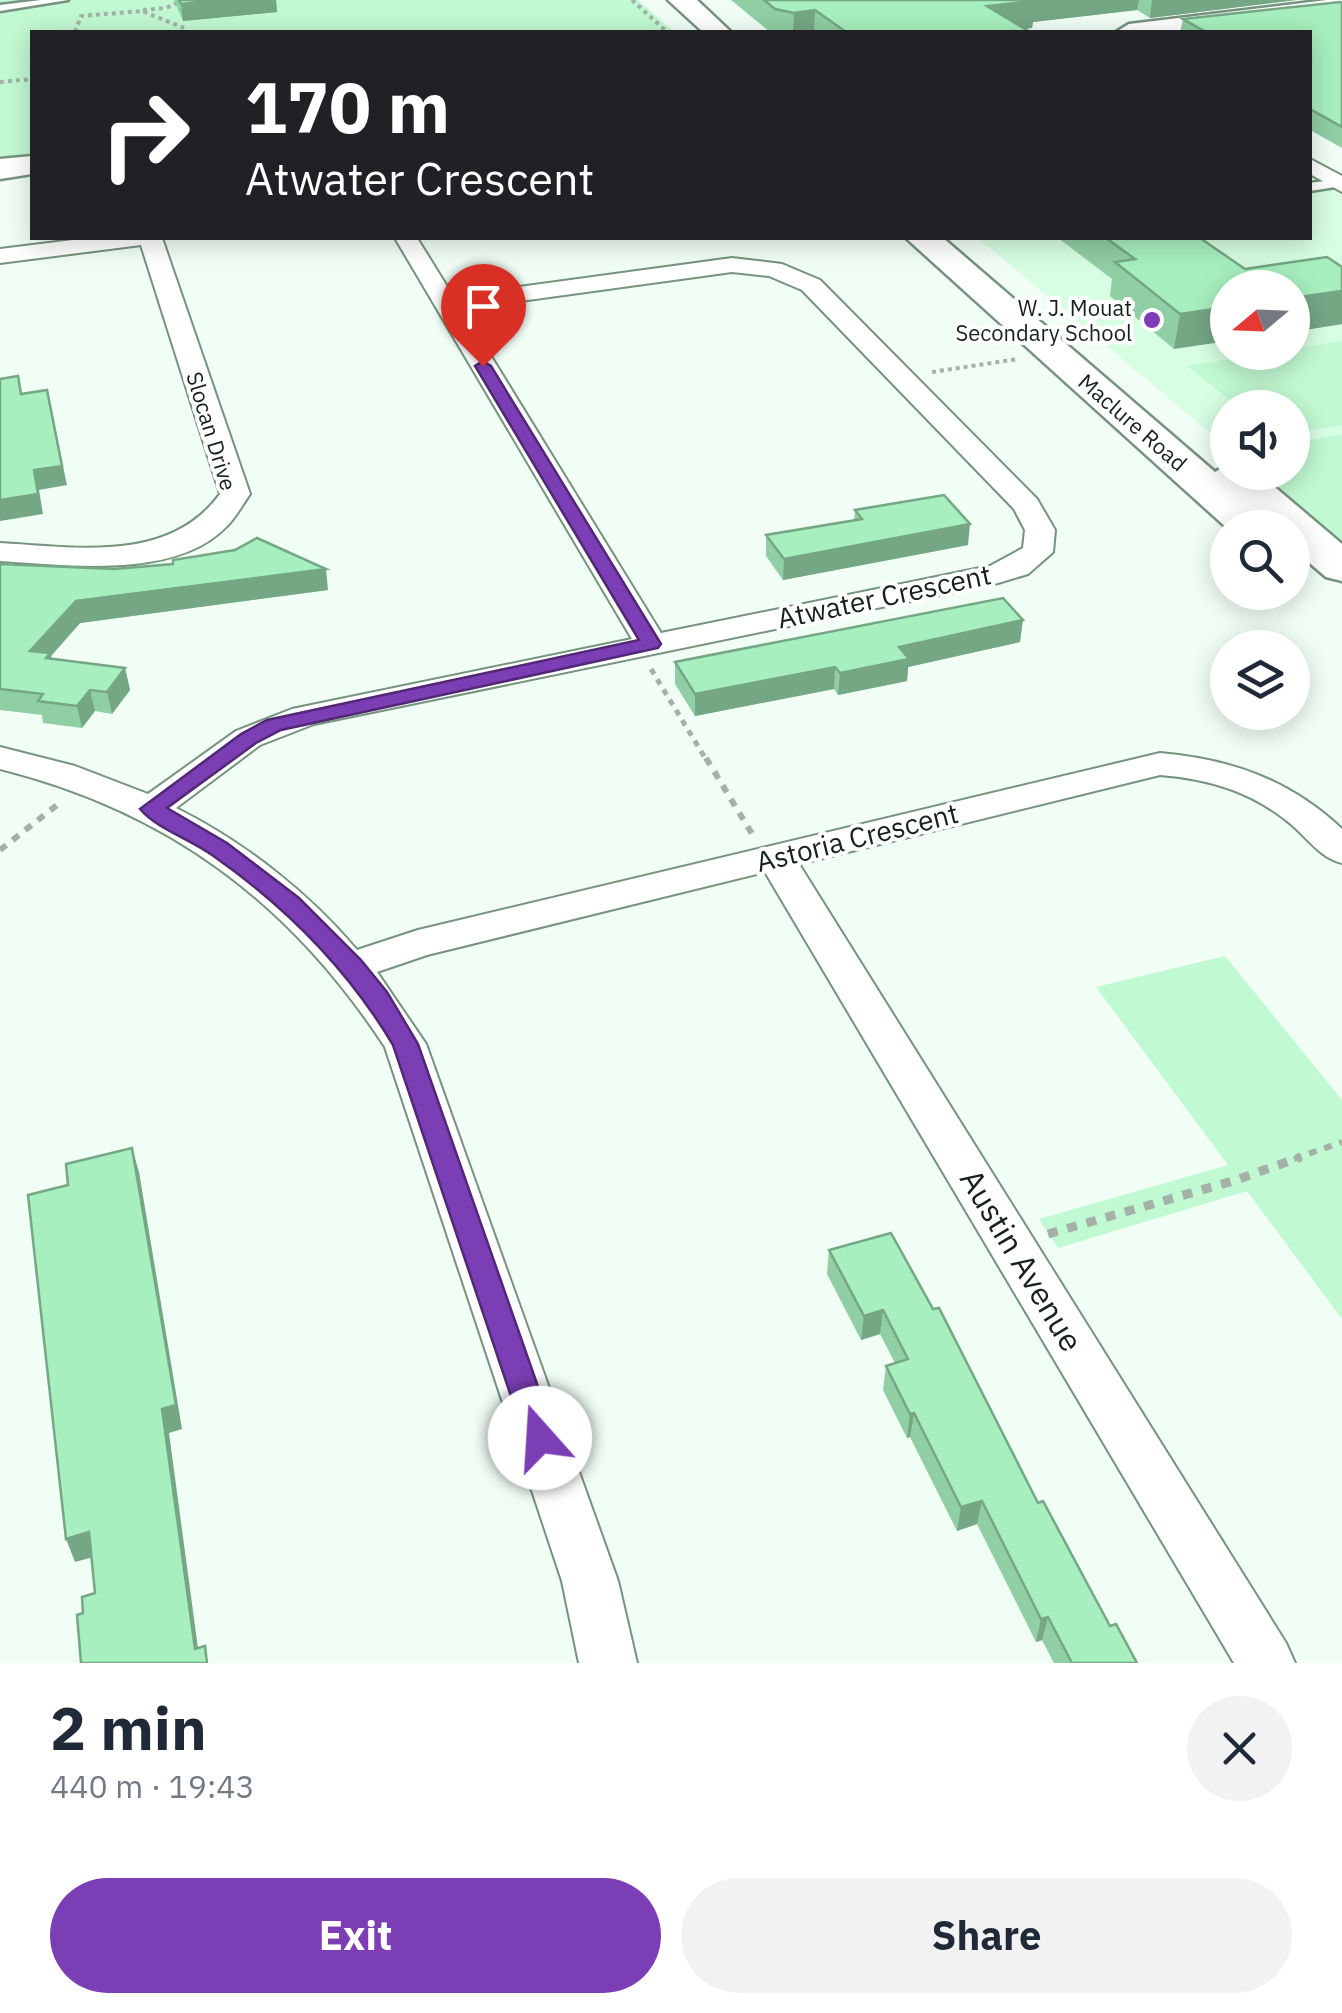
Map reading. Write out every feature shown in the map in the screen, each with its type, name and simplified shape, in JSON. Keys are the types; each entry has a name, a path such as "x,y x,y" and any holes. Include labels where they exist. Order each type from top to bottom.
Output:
{"main road":[{"path":"652,0 688,30"},
{"path":"680,0 716,30"},
{"path":"1145,30 1342,6"},
{"path":"0,169 30,165"},
{"name":"Maclure Road","path":"925,240 1233,510"},
{"name":"Maclure Road","path":"958,240 1210,455"},
{"name":"Maclure Road","path":"1251,490 1342,567"},
{"path":"1310,578 1342,606"}],"street":[{"path":"1312,166 1340,184"},
{"path":"0,256 124,240"},
{"name":"Slocan Drive","path":"0,552 112,556 151,552 203,533 227,511 235,494 151,240"},
{"path":"407,240 644,645"},
{"name":"Atwater Crescent","path":"151,809 248,738 274,725 998,574 1017,567 1038,552 1040,530 1027,505 803,279 756,266 712,266 446,304"},
{"path":"0,758 86,781 151,809 218,848 311,920 352,966 406,1044 590,1581 608,1663"},
{"name":"Astoria Crescent","path":"352,966 418,944 1160,764 1220,772 1275,792 1304,812 1342,852"},
{"name":"Austin Avenue","path":"772,859 1013,1243 1266,1663"}],"lane":[{"path":"0,8 63,0"},
{"path":"1312,187 1340,184"}],"path":[{"path":"76,30 81,16 166,8 183,0"},
{"path":"632,0 665,30"},
{"path":"142,10 184,28"},
{"path":"0,82 30,79"},
{"path":"901,378 1055,353"},
{"path":"644,645 772,859"},
{"path":"0,850 86,781"},
{"path":"1013,1243 1233,1181 1342,1142"}],"shaded area":[{"path":"0,0 638,0 672,30 30,30 30,161 0,165"},
{"name":"W. J. Mouat Secondary School","path":"1312,177 1342,196 1342,434 1310,440 1310,390 1210,390 1210,433 980,240 1312,240"},
{"path":"1342,341 1342,425 1310,430 1310,390 1217,390 1187,366 1210,362 1210,370 1310,370 1310,346"},
{"path":"1342,434 1342,544 1310,517 1310,510 1302,510 1278,490 1310,490 1310,440"},
{"path":"1225,956 1342,1100 1342,1319 1247,1191 1058,1248 1039,1219 1228,1165 1096,987"}],"building":[{"path":"179,0 221,0 181,4"},
{"path":"764,0 1035,1 987,6 1027,30 843,30 815,10 794,13 775,9"},
{"path":"1342,3 1342,127 1312,110 1312,30 1202,30 1183,19"},
{"path":"1109,240 1203,240 1245,269 1327,257 1342,267 1342,291 1310,295 1310,270 1210,270 1210,310 1180,314 1115,262 1135,259"},
{"path":"18,376 21,394 47,390 62,466 34,470 38,494 0,500 0,379"},
{"path":"944,495 970,524 784,559 766,535 862,519 855,510"},
{"path":"257,538 326,569 76,601 30,651 50,653 46,658 125,668 107,692 90,690 77,706 38,701 43,694 0,689 0,564 114,569 173,564 173,560 235,550"},
{"path":"1003,598 1023,620 899,647 909,659 840,673 835,667 695,694 675,662"},
{"path":"132,1148 176,1405 162,1409 195,1649 205,1646 207,1663 81,1663 77,1615 83,1613 82,1597 95,1593 89,1532 66,1539 28,1195 68,1185 66,1164"},
{"path":"891,1233 933,1309 939,1308 1038,1503 1043,1501 1110,1626 1116,1624 1137,1663 1072,1663 1048,1617 1041,1619 982,1501 961,1507 886,1366 908,1359 883,1310 864,1316 829,1250"}],"place":[{"name":"W. J. Mouat Secondary School","path":"1152,320"}],"route":[{"path":"483,366 651,644 274,725 248,738 151,809 218,848 311,920 378,998 406,1044 540,1438"}]}
